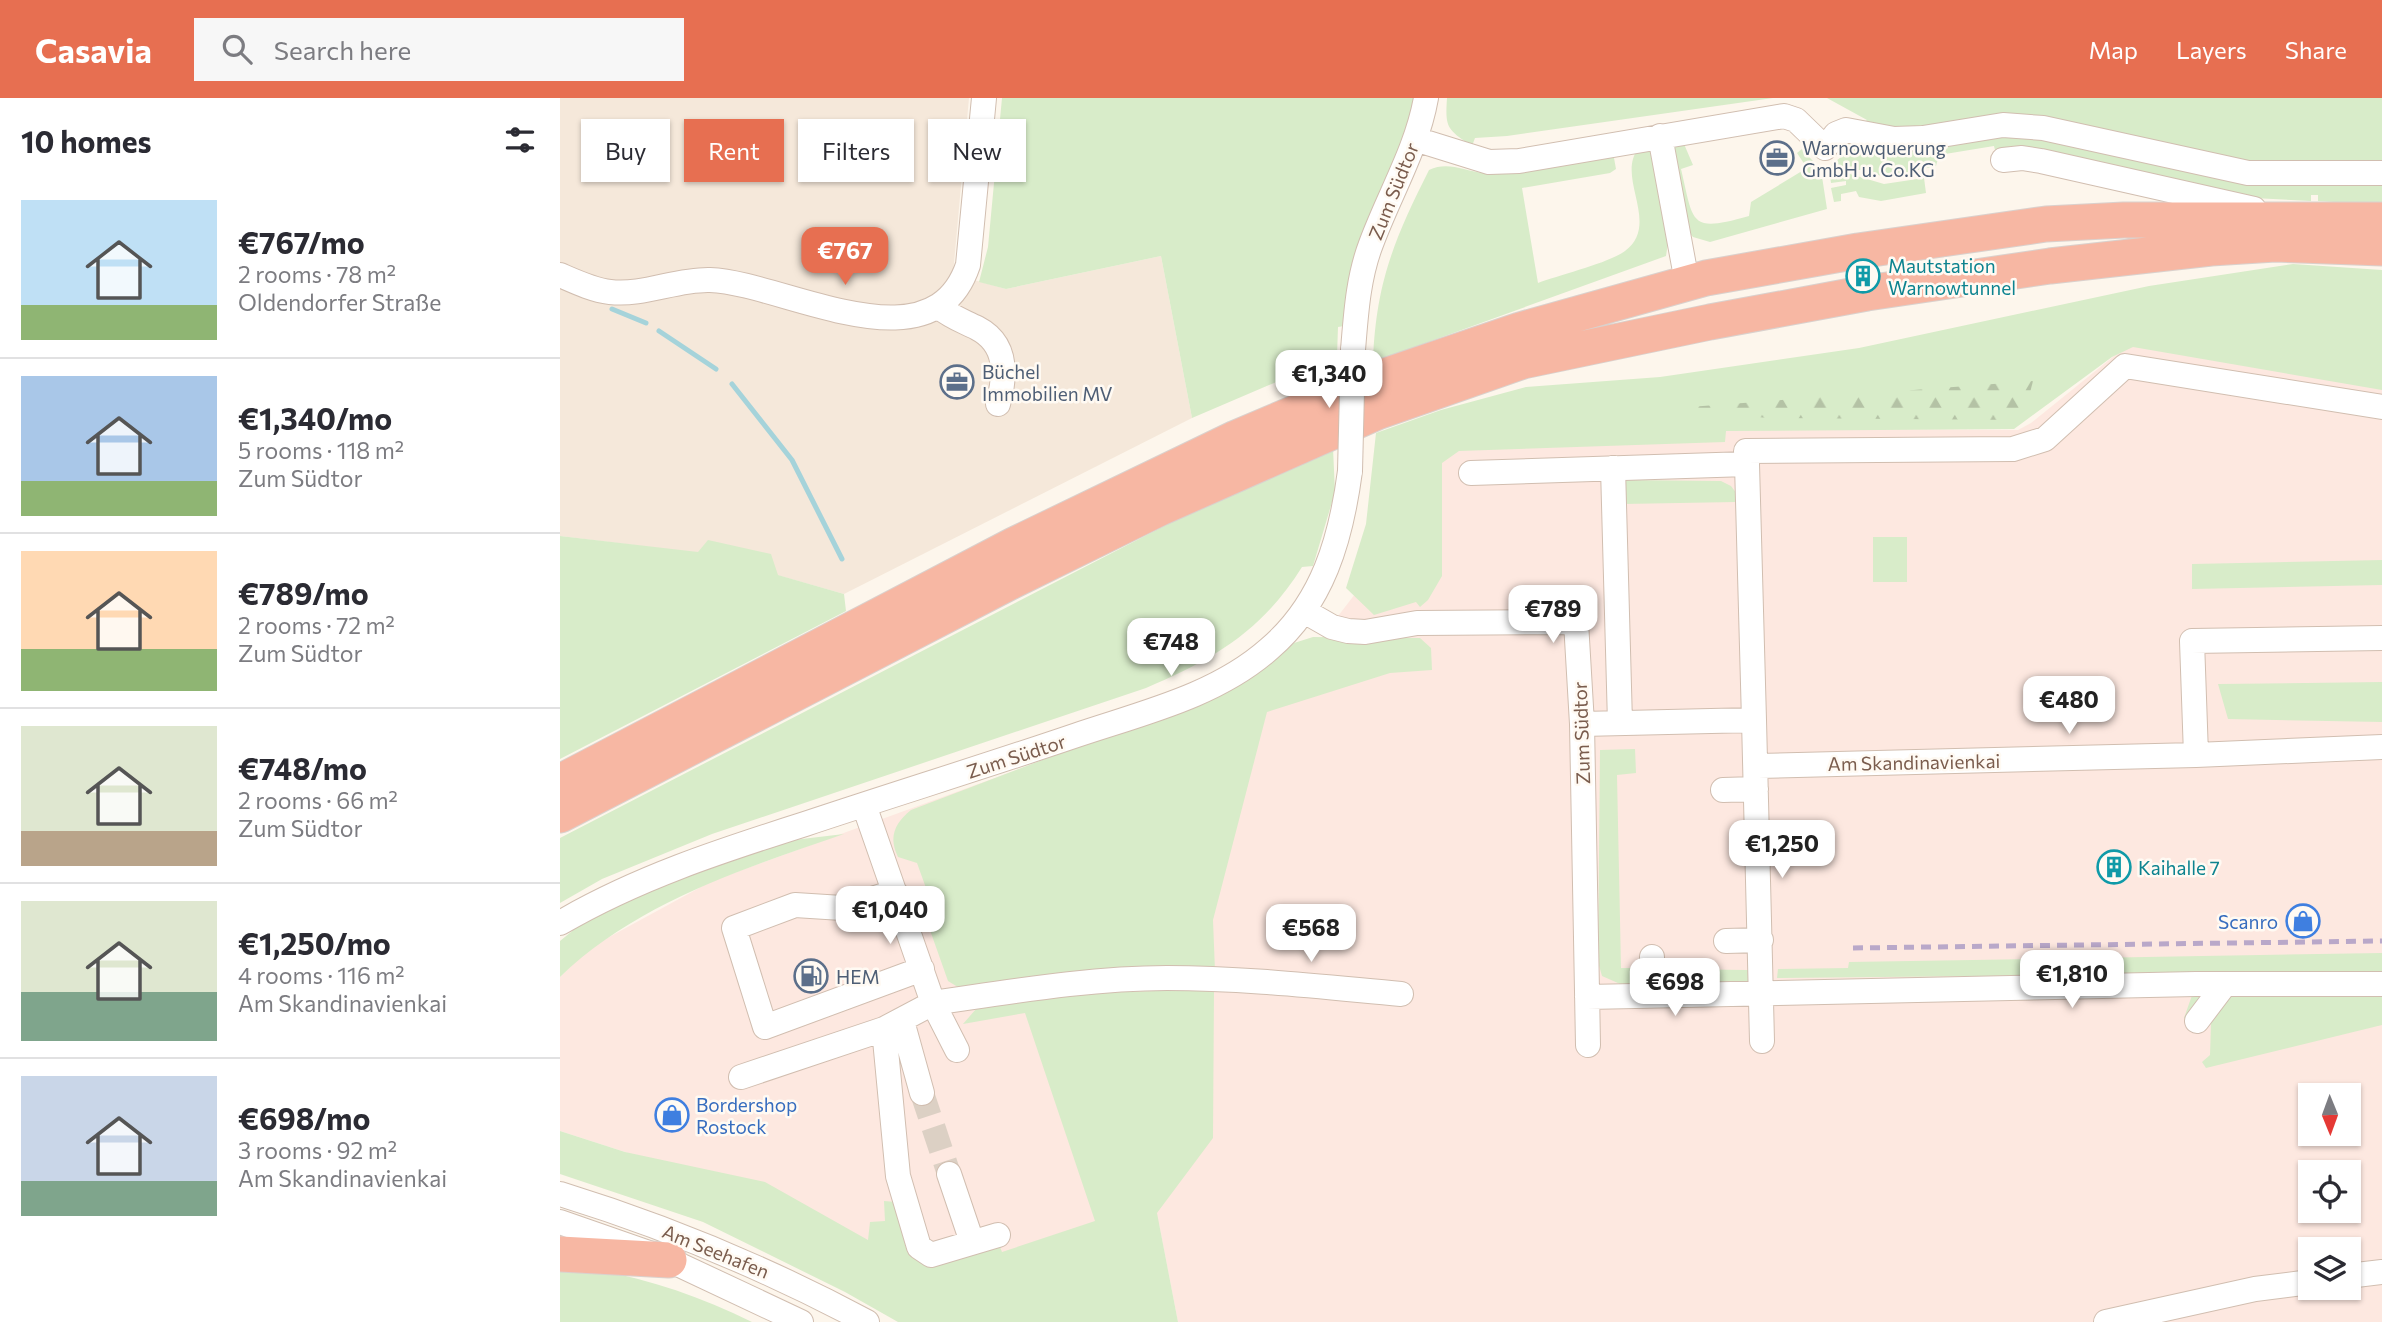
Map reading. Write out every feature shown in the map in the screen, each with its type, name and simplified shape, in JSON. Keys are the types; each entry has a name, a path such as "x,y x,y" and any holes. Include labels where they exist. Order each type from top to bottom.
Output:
{"highway":[{"path":"560,782 1014,545 1236,438 1373,380 1520,330 1687,282 1858,251 2046,224 2382,220"},
{"path":"560,815 1012,581 1173,502 1377,412 1523,361 1867,293 2050,266 2211,248 2275,244 2382,248"},
{"path":"560,1254 668,1260"}],"street":[{"path":"560,275 611,292 641,291 695,280 731,282 881,317 905,317 939,307 962,284 968,265 984,98"},
{"name":"Zum Südtor","path":"560,923 617,892 683,863 1008,759 1193,694 1253,662 1270,648 1304,611 1318,589 1336,545 1350,471 1353,350 1364,265 1415,139 1426,98"},
{"path":"1415,139 1489,162 1519,161 1622,147 1660,136 1784,116 1796,120 1825,148 1836,134 1846,130 1894,139 1923,138 2003,125 2043,128 2248,173 2382,173"},
{"path":"1660,136 1687,282"},
{"path":"2003,160 2022,158 2041,161 2299,219"},
{"path":"939,307 949,316 980,329 995,343 1004,360 1004,382 998,404"},
{"path":"1762,1041 1757,778 1746,451 2013,449 2045,439 2107,379 2125,366 2382,407"},
{"path":"1471,473 1747,464"},
{"path":"1613,468 1620,723"},
{"name":"Zum Südtor","path":"1304,611 1332,627 1365,632 1417,623 1576,622 1582,723 1588,1045"},
{"path":"2196,755 2192,641 2382,638"},
{"path":"1582,723 1754,720"},
{"name":"Am Skandinavienkai","path":"1723,790 1757,778 2382,747"},
{"path":"864,804 933,1003 957,1050"},
{"path":"895,892 842,908 795,905 734,928 765,1027 922,968"},
{"path":"1726,941 1761,940"},
{"path":"1652,957 1653,995"},
{"path":"741,1077 893,1025 933,1003 1078,983 1164,978 1217,979 1401,993"},
{"path":"1587,997 2225,984 2382,984"},
{"path":"2197,1021 2225,984"},
{"path":"893,1025 922,1093"},
{"path":"893,1025 898,1176 919,1247 931,1255 998,1235"},
{"path":"949,1174 972,1242"},
{"name":"Am Seehafen","path":"560,1194 705,1244 791,1282 867,1322"},
{"name":"Am Seehafen","path":"560,1222 668,1260 801,1322"},
{"path":"2361,1274 2382,1272"},
{"path":"2106,1322 2255,1289 2298,1284"}],"shaded area":[{"path":"560,98 969,98 967,119 928,119 928,182 961,182 953,274 1006,289 1161,256 1192,418 844,594 699,553 560,536"},
{"path":"2133,344 2382,383 2382,1322 1178,1322 1159,1224 939,1279 625,1152 560,1131 560,977 589,948 712,881 1236,690 1318,642 1362,585 1391,466 1457,447 1725,428 2018,430 2031,423 2114,356"}],"green space":[{"path":"1002,98 1415,98 1404,136 1352,263 1344,326 1338,327 1337,356 1192,418 1161,256 1006,289 979,282 988,247 994,182 1026,182 1026,119 1000,119"},
{"path":"1447,98 1773,98 1507,136 1475,138 1472,146 1449,127"},
{"path":"1827,98 2382,98 2382,205 2318,201 2318,195 2311,195 2311,201 2233,197 1996,154 1994,146 1939,155 1936,166 1890,176 1890,179 1864,170 1832,170 1830,166 1847,152 1839,139 1867,120"},
{"path":"1684,144 1693,165 1681,169 1692,213 1697,220 1715,224 1749,216 1751,202 1807,168 1797,153 1802,149 1821,170 1827,209 1710,242 1693,237 1685,228 1673,146"},
{"path":"1638,149 1650,149 1654,154 1668,243 1666,256 1373,362 1378,308 1389,262 1429,170 1449,166 1483,173 1514,172 1608,153 1614,158 1616,169 1610,173 1522,188 1538,283 1608,260 1625,251 1635,240 1639,215 1632,173"},
{"path":"1850,174 1884,184 1924,178 1926,193 1881,201 1859,197 1856,191 1841,194 1841,201 1834,202 1831,188 1846,185 1846,181 1831,183 1830,176"},
{"path":"2293,264 2382,270 2382,390 2133,347 2112,357 2014,429 1726,431 1725,442 1459,451 1442,463 1442,576 1428,600 1420,607 1416,602 1374,615 1346,588 1366,524 1376,433 1441,410 1526,387 1660,377 1859,348 2149,286"},
{"path":"2033,381 2023,420 1767,418 1676,408"},
{"path":"1333,448 1335,492 1313,566 1302,567 1287,589 1253,626 1215,654 1146,688 712,834 602,879 560,903 560,838 1170,523"},
{"path":"1622,480 1721,481 1731,486 1737,494 1736,502 1623,504"},
{"path":"560,536 698,552 708,540 771,554 778,575 844,594 846,611 560,759"},
{"path":"1873,537 1907,537 1907,582 1873,582"},
{"path":"2382,560 2382,585 2192,589 2192,564"},
{"path":"1313,637 1420,638 1431,648 1432,670 1390,673 1267,712 1213,920 1215,971 961,989 948,981 919,899 926,888 917,863 898,857 895,850 895,831 905,815 911,810 1229,689 1294,643"},
{"path":"2382,682 2382,722 2228,719 2218,684"},
{"path":"1635,749 1636,773 1617,775 1621,968 1644,968 1644,986 1627,987 1602,976 1598,962 1600,750"},
{"path":"844,834 731,875 657,908 590,951 560,977 560,941 582,923 666,880 785,841"},
{"path":"2382,953 2382,972 1777,978 1778,969 1848,968 1849,962"},
{"path":"1663,969 1748,970 1749,984 1664,986"},
{"path":"2196,984 2382,984 2382,1025 2206,1068 2202,1062 2210,1055 2211,1024 2184,1018"},
{"path":"1214,991 1213,1138 1157,1213 1178,1322 898,1322 845,1292 703,1222 560,1174 560,1131 625,1152 765,1182 868,1240 870,1222 885,1221 884,1201 896,1202 918,1251 1000,1247 1002,1252 1095,1221 1025,1013 963,1024 976,1009 1065,994"},
{"path":"560,1264 610,1272 682,1292 752,1322 560,1322"}],"waterway":[{"path":"612,309 646,323"},
{"path":"659,331 716,369"},
{"path":"732,384 792,460 842,559"}],"tunnel":[{"path":"922,1093 949,1174"}],"railway":[{"path":"1853,948 2382,941"}],"place":[{"name":"Warnowquerung GmbH u. Co.KG","path":"1777,158"},
{"name":"Mautstation Warnowtunnel","path":"1863,276"},
{"name":"Büchel Immobilien MV","path":"957,382"},
{"name":"Kaihalle 7","path":"2114,867"},
{"name":"Scanro","path":"2303,921"},
{"name":"HEM","path":"811,976"},
{"name":"Bordershop Rostock","path":"672,1115"}]}
